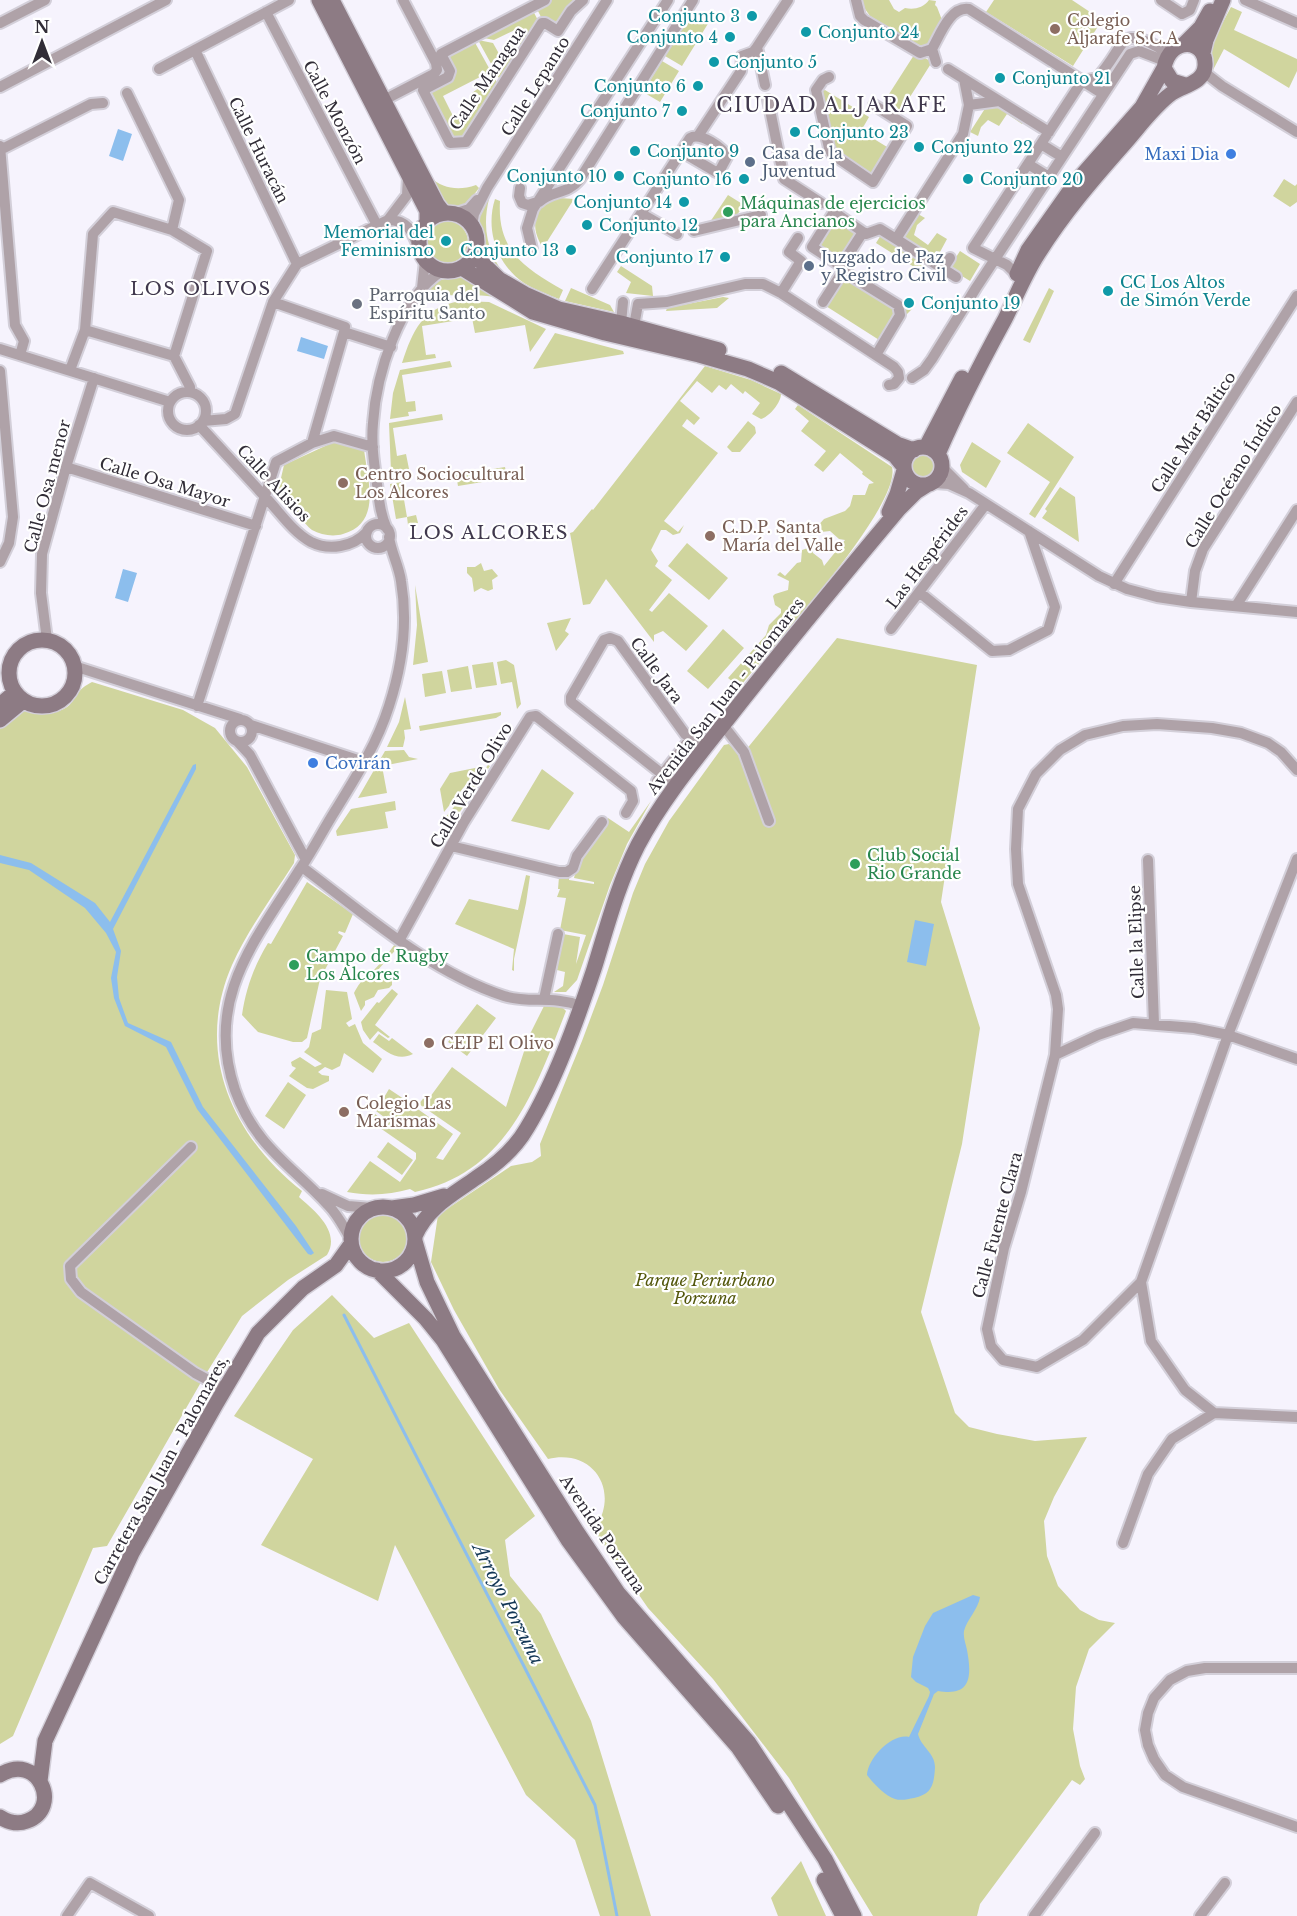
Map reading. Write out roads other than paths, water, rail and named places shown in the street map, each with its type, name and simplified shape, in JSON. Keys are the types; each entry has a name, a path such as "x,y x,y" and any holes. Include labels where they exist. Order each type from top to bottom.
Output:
{"street":[{"path":"0,23 45,0"},
{"path":"2,86 166,0"},
{"path":"159,69 289,0"},
{"path":"319,0 427,211 427,221"},
{"path":"201,423 205,415 204,403 196,394 190,392 178,394 170,402 168,413 177,427 189,429 201,423 226,419 235,414 273,302 297,264 388,220 397,220 405,224 412,232 422,256 432,267 442,271 452,271 462,268 474,255 477,245 472,225 465,218 449,213 437,204 332,0"},
{"path":"384,100 434,74 437,70 436,63 403,0"},
{"name":"Calle Managua","path":"545,0 441,54 450,71 448,77 423,90 450,143 466,142 542,23 558,31 571,11 582,2 598,15"},
{"name":"Calle Lepanto","path":"472,225 474,214 487,188 607,0"},
{"path":"532,249 528,228 535,206 668,0"},
{"path":"535,206 543,198 568,190 580,179 693,0"},
{"path":"592,289 690,138 698,136 741,71 742,56 753,52 788,0"},
{"path":"856,0 860,16 864,20 914,51 925,53 932,49 955,12 966,9 1103,94"},
{"path":"1161,0 1182,14 1186,14 1194,0"},
{"path":"930,455 1028,250 1076,182 1142,107 1174,48 1184,44 1206,20 1214,0"},
{"path":"930,455 957,410 1037,255 1085,189 1136,130 1164,100 1185,85 1196,81 1204,72 1206,65 1203,53 1206,40 1223,0"},
{"path":"1245,0 1297,23"},
{"name":"Calle Monzón","path":"266,12 377,225"},
{"path":"1017,275 1007,266 973,248 1082,81 1097,78 1121,44 1129,39 1144,39 1166,61 1167,76 1172,81 1185,85"},
{"path":"1184,44 1194,46 1203,53"},
{"path":"757,47 765,85"},
{"path":"932,49 936,62"},
{"name":"Calle Huracán","path":"195,50 297,264"},
{"path":"912,378 924,370 932,359 972,286 995,259 1103,94 1134,52 1143,52 1166,61"},
{"path":"948,69 1048,132"},
{"path":"1204,72 1222,86 1297,132"},
{"path":"829,77 823,80 816,90 829,148 836,158 873,182 907,126 874,105"},
{"path":"896,239 963,134 969,105 964,79"},
{"path":"127,93 179,200 172,230"},
{"path":"768,100 784,179 821,204"},
{"path":"969,105 999,101"},
{"path":"20,355 24,341 15,325 0,148 91,104 103,103"},
{"path":"682,152 713,171 720,170 727,160 727,155 698,136"},
{"path":"1041,144 1062,157"},
{"path":"1028,164 1048,177"},
{"path":"388,220 406,195 408,173"},
{"path":"552,178 553,188 560,191 568,190"},
{"name":"Calle Lepanto","path":"449,213 469,209 487,188"},
{"path":"520,188 519,196 522,203 535,206"},
{"path":"70,370 85,330 93,234 113,212 172,230 207,251 174,356 190,387 190,392"},
{"path":"422,288 422,256 418,239 421,229 427,221 449,213"},
{"path":"876,355 900,315 898,305 812,247 834,213 867,234 880,229 956,277"},
{"path":"642,214 677,234"},
{"path":"694,231 761,215"},
{"path":"823,302 863,232"},
{"path":"781,293 801,261 789,252 798,238"},
{"path":"474,255 499,279 559,309 628,325 748,359 778,372 897,444 930,455 969,493"},
{"path":"944,269 950,258"},
{"path":"462,268 533,312 605,333 699,355 748,369 778,382 895,456 912,482 917,485 949,484 969,493 1114,584 1141,594 1191,602 1297,612"},
{"path":"372,1268 354,1253 351,1241 334,1211 274,1154 250,1122 231,1074 226,1041 229,1011 241,965 364,762 383,724 399,669 404,626 403,592 397,560 390,546 379,497 373,447 374,409 385,364 405,316 422,288 442,271"},
{"path":"628,325 638,304 667,302 717,290 763,284 781,293 898,372 898,380 889,385"},
{"name":"Calle Mar Báltico","path":"1114,584 1297,296"},
{"path":"273,302 345,327 312,442"},
{"path":"623,302 628,325"},
{"path":"85,330 174,356"},
{"path":"344,332 391,347"},
{"path":"0,349 170,402"},
{"path":"0,371 13,517 9,543 0,562"},
{"name":"Calle Osa menor","path":"47,640 41,593 42,554 94,378"},
{"name":"Calle Océano Índico","path":"1191,602 1195,571 1203,549 1297,402"},
{"name":"Calle Alisios","path":"201,423 264,496 301,535 311,542 330,547 351,543 362,538 369,530"},
{"path":"201,707 276,462 312,442 334,436 373,447"},
{"path":"872,541 893,505 907,456 930,455"},
{"path":"872,541 907,500 940,476 930,455"},
{"name":"Calle Osa Mayor","path":"66,467 256,526"},
{"path":"379,497 377,513 369,530 368,542 388,555 400,573"},
{"name":"Las Hespérides","path":"891,629 986,504"},
{"path":"1236,606 1297,510"},
{"path":"369,530 377,525 388,533"},
{"path":"919,592 992,651 1009,650 1048,630 1055,607 1029,531"},
{"path":"376,548 385,545 388,533"},
{"name":"Avenida San Juan - Palomares","path":"415,1238 420,1224 430,1212 501,1159 526,1130 546,1091 581,1006 613,908 644,834 675,785 704,747 872,541"},
{"name":"Calle Jara","path":"660,778 571,702 571,697 602,642 610,638 618,641 690,739 704,747"},
{"path":"35,640 47,640 61,645 68,652 76,673 74,685 67,696 58,703 38,707 19,697 8,674 6,658 24,644 35,640"},
{"path":"74,666 240,719 251,725 364,762"},
{"path":"0,705 19,697"},
{"path":"0,720 19,697"},
{"path":"201,707 230,732 254,762 304,863 400,939 460,978 504,996 564,1000 581,1006"},
{"name":"Calle Verde Olivo","path":"400,939 450,849 528,719 533,716 536,716 631,791 633,801 626,813"},
{"path":"230,732 232,724 240,719"},
{"path":"723,724 744,752 769,821"},
{"name":"Calle Fuente Clara","path":"1297,770 1281,752 1268,743 1241,733 1212,728 1157,724 1123,726 1085,735 1060,750 1036,774 1018,809 1016,849 1018,884 1056,995 1058,1009 1055,1055 991,1304 987,1329 991,1346 1003,1360 1037,1367 1083,1340 1141,1282 1228,1035 1297,859"},
{"path":"238,742 243,742 252,735 251,725"},
{"path":"675,785 660,778 690,739"},
{"path":"450,849 567,872 573,868 578,856 602,822"},
{"path":"450,849 525,869"},
{"name":"Calle la Elipse","path":"1148,860 1154,1024"},
{"path":"544,999 558,934"},
{"path":"1055,1055 1098,1035 1133,1023 1194,1028 1228,1035 1297,1059"},
{"path":"191,1147 70,1266 71,1279 81,1292 195,1373 225,1389"},
{"path":"311,1188 339,1203 372,1208"},
{"path":"392,1208 434,1200 456,1192"},
{"path":"382,1206 392,1208 408,1218 415,1238 410,1255 405,1261 392,1269 372,1268 358,1264 325,1272 336,1265 351,1241 352,1229 356,1220 363,1213 382,1206"},
{"name":"Avenida Porzuna","path":"415,1238 427,1282 453,1336 577,1532 618,1593 749,1743 825,1859 854,1916"},
{"name":"Avenida Porzuna","path":"372,1268 426,1319 443,1340 568,1540 624,1617 738,1747 811,1854 843,1916"},
{"name":"Carretera San Juan - Palomares,","path":"17,1823 33,1818 43,1805 44,1789 40,1781 45,1741 132,1553 258,1333 303,1288 325,1272"},
{"path":"1141,1282 1151,1341 1185,1390 1214,1413"},
{"path":"1123,1543 1148,1474 1172,1439 1214,1413 1297,1417"},
{"path":"1297,1668 1205,1668 1187,1671 1170,1680 1155,1698 1148,1713 1145,1730 1154,1759 1165,1775 1184,1787 1297,1827"},
{"name":"Carretera San Juan - Palomares,","path":"6,1770 45,1741"},
{"path":"6,1770 26,1770 40,1781"},
{"path":"0,1816 7,1821 17,1823"},
{"path":"0,1835 17,1823"},
{"path":"1034,1916 1095,1833"},
{"path":"67,1916 90,1883 149,1916"},
{"path":"1200,1916 1225,1883"}],"water":[{"path":"118,129 132,134 123,161 109,156"},
{"path":"301,337 328,346 324,359 297,351"},
{"path":"123,569 137,573 128,602 115,598"},
{"path":"196,764 196,769 113,929 121,951 117,977 119,998 128,1023 171,1042 203,1107 296,1226 314,1253 311,1255 197,1109 166,1047 125,1026 114,998 111,978 116,952 106,933 85,908 29,870 0,863 0,855 31,863 95,903 110,922 193,765"},
{"path":"915,920 934,924 926,966 907,962"},
{"path":"973,1595 980,1597 964,1631 969,1669 967,1683 957,1691 938,1691 934,1694 918,1734 934,1762 933,1784 925,1794 920,1796 905,1800 895,1799 873,1782 867,1775 868,1768 882,1748 895,1739 909,1737 929,1696 928,1688 911,1677 913,1657 925,1626 933,1613"}],"waterway":[{"name":"Arroyo Porzuna","path":"344,1315 595,1805 617,1916"}],"place":[{"name":"Conjunto 3","path":"752,16"},
{"name":"Colegio Aljarafe S.C.A","path":"1055,29"},
{"name":"Conjunto 24","path":"806,32"},
{"name":"Conjunto 4","path":"730,37"},
{"name":"Conjunto 5","path":"714,62"},
{"name":"Conjunto 21","path":"1000,78"},
{"name":"Conjunto 6","path":"698,86"},
{"name":"Conjunto 7","path":"682,111"},
{"name":"Conjunto 23","path":"795,132"},
{"name":"Conjunto 22","path":"919,147"},
{"name":"Conjunto 9","path":"635,151"},
{"name":"Maxi Dia","path":"1231,154"},
{"name":"Casa de la Juventud","path":"750,162"},
{"name":"Conjunto 10","path":"619,176"},
{"name":"Conjunto 16","path":"744,179"},
{"name":"Conjunto 20","path":"968,179"},
{"name":"Conjunto 14","path":"684,202"},
{"name":"Máquinas de ejercicios para Ancianos","path":"728,212"},
{"name":"Conjunto 12","path":"587,225"},
{"name":"Memorial del Feminismo","path":"446,241"},
{"name":"Conjunto 13","path":"571,250"},
{"name":"Conjunto 17","path":"725,257"},
{"name":"Juzgado de Paz y Registro Civil","path":"809,266"},
{"name":"CC Los Altos de Simón Verde","path":"1108,291"},
{"name":"Conjunto 19","path":"909,303"},
{"name":"Parroquia del Espíritu Santo","path":"357,304"},
{"name":"Centro Sociocultural Los Alcores","path":"343,483"},
{"name":"C.D.P. Santa María del Valle","path":"710,536"},
{"name":"Covirán","path":"313,763"},
{"name":"Club Social Rio Grande","path":"855,864"},
{"name":"Campo de Rugby Los Alcores","path":"294,965"},
{"name":"CEIP El Olivo","path":"429,1043"},
{"name":"Colegio Las Marismas","path":"344,1112"}],"district":[{"name":"CIUDAD ALJARAFE","path":"832,105"},
{"name":"LOS OLIVOS","path":"201,289"},
{"name":"LOS ALCORES","path":"489,533"}],"park label":[{"name":"Parque Periurbano Porzuna","path":"705,1289"}]}
